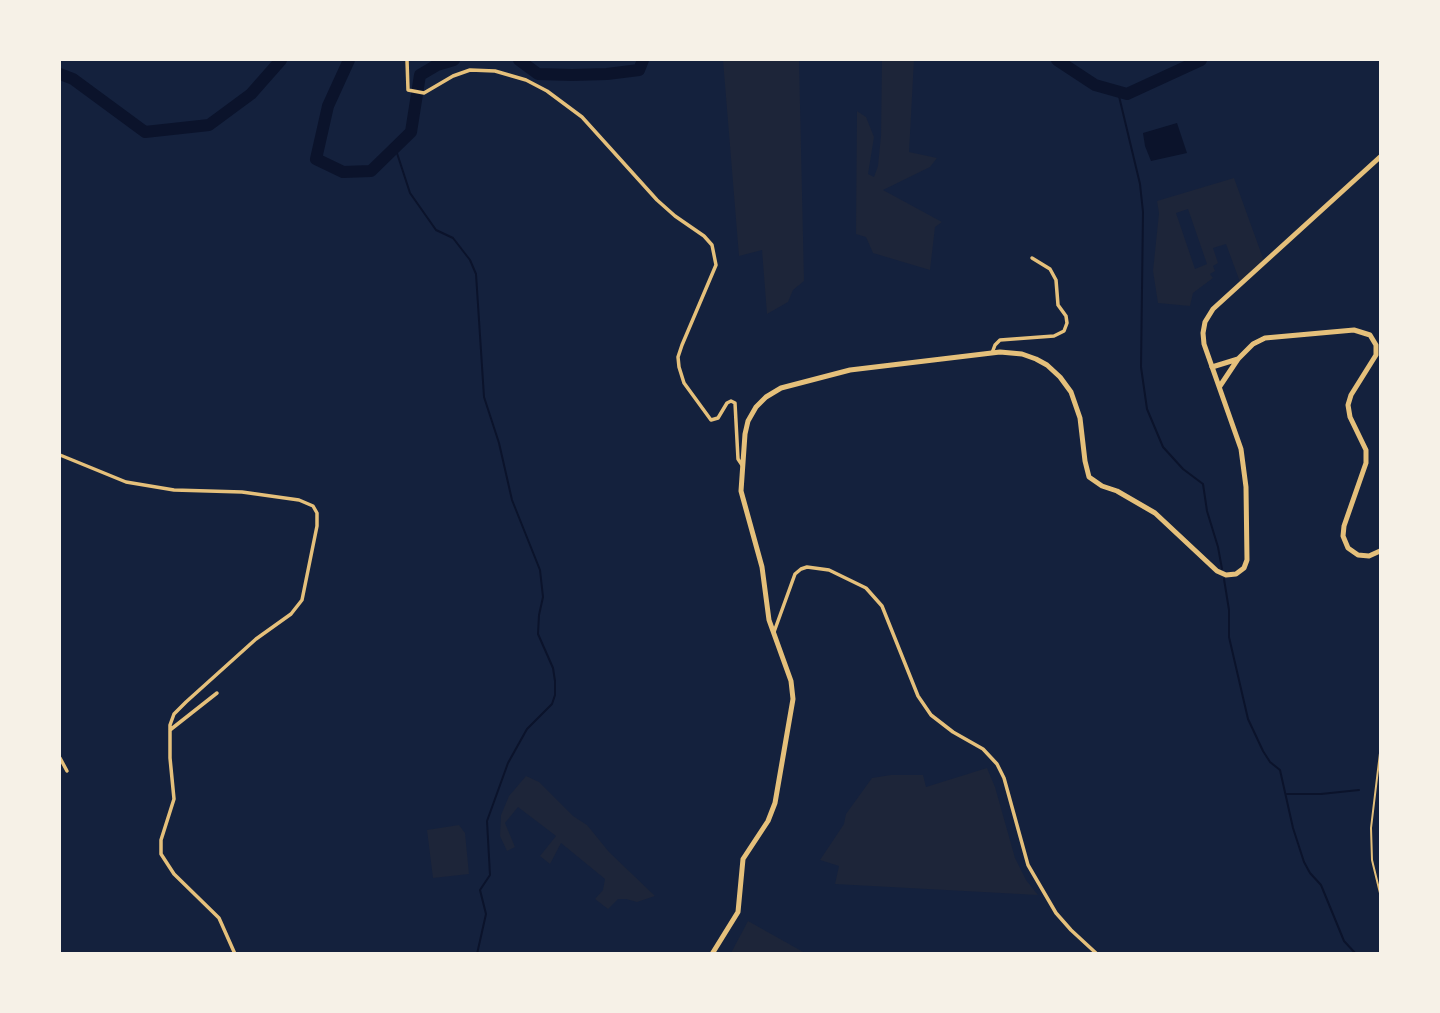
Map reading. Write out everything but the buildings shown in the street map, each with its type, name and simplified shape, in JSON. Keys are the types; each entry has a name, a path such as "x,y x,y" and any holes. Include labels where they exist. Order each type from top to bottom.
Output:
{"main road":[{"path":"712,954 738,912 743,859 768,821 775,803 793,699 791,681 769,620 762,567 741,491 746,429 753,412 766,397 781,387 850,370 992,353 1022,354 1047,365 1071,392 1080,418 1089,477 1155,513 1217,571 1231,575 1240,571 1247,560 1246,487 1241,449 1203,344 1205,322 1213,309 1381,157"},
{"path":"1220,386 1238,359 1253,344 1265,338 1354,330 1366,332 1373,340 1376,355 1349,401 1350,417 1366,450 1366,463 1343,533 1348,548 1358,555 1369,556 1381,551"},
{"path":"1212,367 1238,359"}],"street":[{"path":"407,60 408,90 424,93 453,76 470,70 495,71 526,80 547,90 582,117 657,200 712,245 716,265 682,345 678,357 679,368 684,383 711,420 718,418 727,403 735,403 738,459 742,465"},
{"path":"992,353 1000,340 1054,336 1064,331 1066,316 1058,305 1056,280 1050,268 1032,258"},
{"path":"60,455 126,482 174,490 242,492 299,500 313,506 317,513 317,526 302,600 291,614 256,639 186,702 174,714 170,730 174,799 161,840 161,854 174,874 219,918 235,954"},
{"path":"774,633 795,574 801,569 807,567 829,570 866,588 882,606 918,696 931,715 953,732 983,749 997,764 1004,778 1028,864 1056,913 1097,954"},
{"path":"170,730 217,693"},
{"path":"60,758 67,771"}],"path":[{"path":"1381,753 1371,828 1372,860 1381,893"}],"shaded area":[{"path":"723,60 799,60 804,281 793,290 788,302 767,314 762,250 739,256"},
{"path":"882,60 914,60 909,152 937,158 930,167 883,190 942,222 935,227 930,270 873,253 866,237 856,234 857,111 866,117 874,137 868,174 874,177 881,136"},
{"path":"1177,123 1187,153 1151,161 1143,133"},
{"path":"1234,178 1264,261 1240,282 1226,244 1213,248 1218,263 1213,266 1215,271 1210,274 1213,278 1193,293 1190,306 1158,303 1153,271 1159,213 1157,201","holes":["1188,209 1207,264 1195,269 1176,213"]},
{"path":"987,768 1015,858 1026,880 1038,895 835,884 839,866 820,860 844,824 846,814 872,778 923,775 926,787"},
{"path":"526,776 539,782 573,816 587,825 609,852 655,896 637,902 618,899 608,909 595,899 603,890 605,879 561,843 550,864 540,856 556,836 518,807 505,823 515,847 507,851 500,836 501,815 509,796"},
{"path":"459,825 465,833 469,874 433,878 427,830"},
{"path":"748,921 805,953 731,953"}],"waterway":[{"path":"60,74 73,79 145,132 209,125 251,94 281,60"},
{"path":"349,60 328,106 316,159 343,172 371,171 411,132 420,75 437,65 454,60"},
{"path":"519,60 538,74 572,75 639,70 643,60"},
{"path":"1057,60 1095,85 1127,94 1201,60"},
{"path":"1118,92 1140,184 1143,212 1141,367 1147,409 1163,447 1183,469 1203,484 1222,569"},
{"path":"395,147 410,193 436,230 453,238 470,260 476,274 484,397 499,443 512,500 540,570 543,597 538,634 553,668 555,681 552,704 527,729 508,763 487,821 490,875 480,890 486,914 477,954"},
{"path":"1224,579 1229,610 1229,637 1248,719 1263,751 1270,762 1280,770 1304,862 1321,885 1344,941 1356,954"},
{"path":"1287,794 1359,790"}]}
